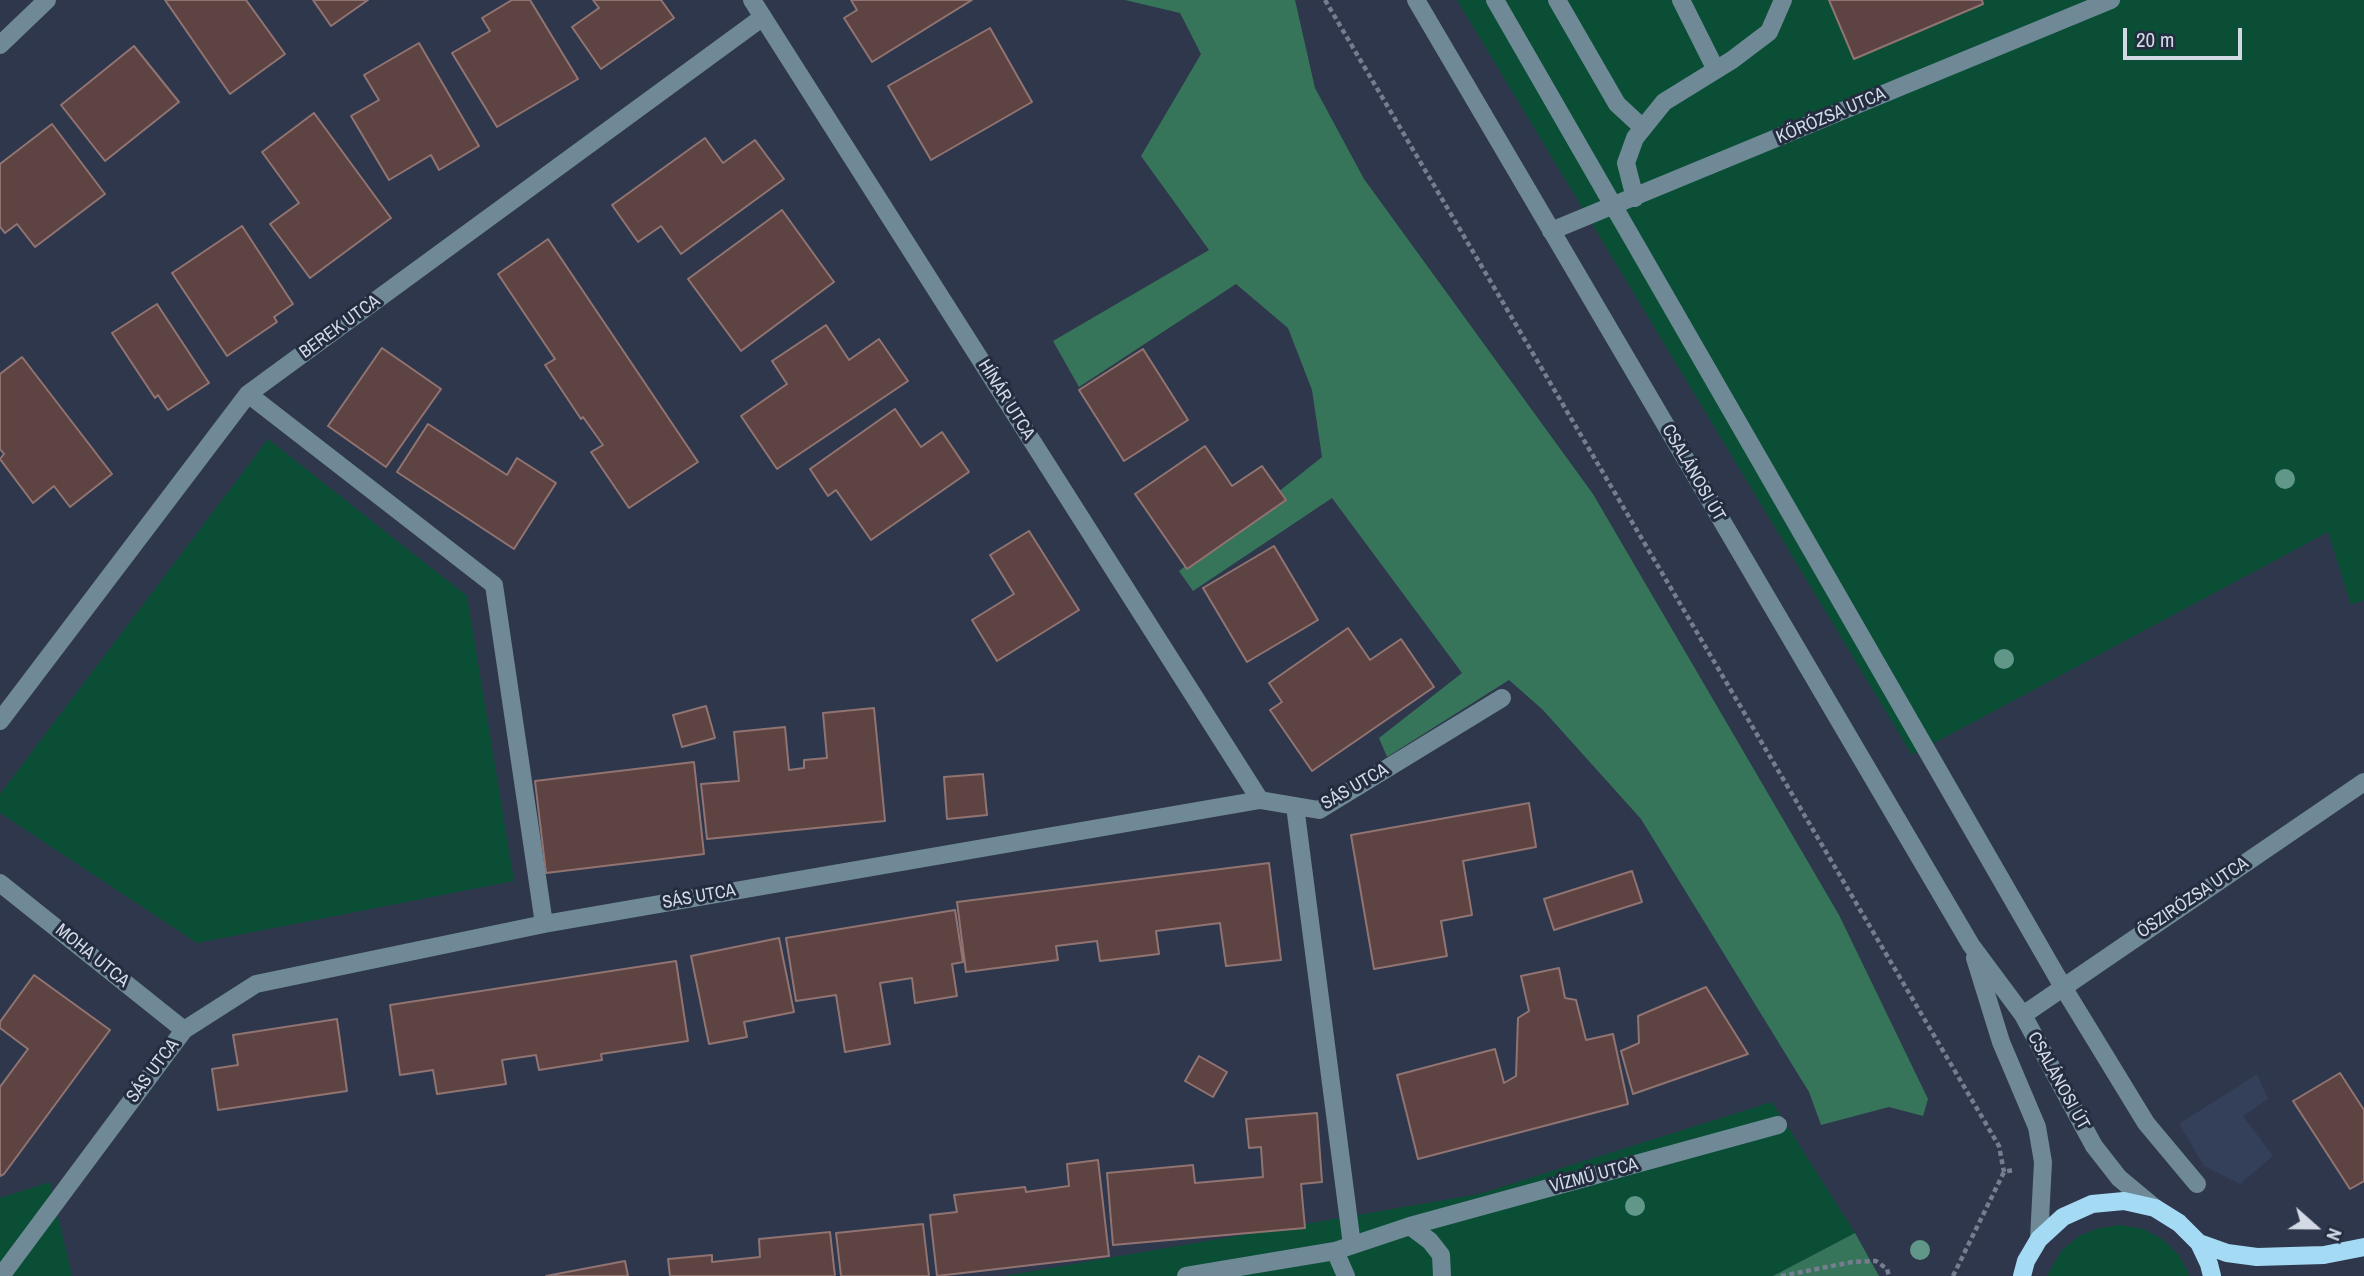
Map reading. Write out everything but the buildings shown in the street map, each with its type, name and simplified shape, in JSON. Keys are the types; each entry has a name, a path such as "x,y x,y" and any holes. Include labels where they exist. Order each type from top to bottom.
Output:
{"main road":[{"path":"2022,1276 2026,1261 2039,1239 2063,1217 2092,1204 2124,1201 2155,1208 2179,1223 2199,1243 2212,1276"},
{"path":"2199,1243 2227,1252 2257,1257 2324,1255 2364,1247"}],"street":[{"path":"0,45 47,0"},
{"name":"HÍNÁR UTCA","path":"752,0 1260,800"},
{"name":"CSALÁNOSI ÚT","path":"1416,0 1971,945 2022,1015 2094,1146 2119,1178 2155,1208"},
{"path":"1495,0 2063,987 2146,1123 2197,1184"},
{"path":"1557,0 1617,104 1643,128"},
{"path":"1681,0 1716,70"},
{"path":"1635,198 1626,163 1635,138 1664,102 1716,70 1769,32 1783,0"},
{"name":"KŐRÓZSA UTCA","path":"1551,231 2110,0"},
{"name":"BEREK UTCA","path":"0,721 248,394 763,17"},
{"path":"248,394 494,584 544,923"},
{"name":"SÁS UTCA","path":"1,1276 184,1030 256,984 544,923 1260,800 1319,810 1502,698"},
{"name":"ŐSZIRÓZSA UTCA","path":"2022,1015 2364,782"},
{"path":"1295,806 1352,1245"},
{"name":"MOHA UTCA","path":"0,883 184,1030"},
{"name":"CSALÁNOSI ÚT","path":"1971,945 2001,1042 2037,1126 2043,1162 2039,1239"},
{"name":"VÍZMŰ UTCA","path":"1186,1276 1335,1251 1410,1226 1778,1125"},
{"path":"1410,1226 1430,1241 1441,1255 1442,1276"},
{"path":"1335,1251 1346,1276"}],"path":[{"path":"1325,0 1999,1146 2004,1172"},
{"path":"1781,1276 1852,1262 1876,1261 1887,1269 1889,1276"}],"shaded area":[{"path":"2257,1074 2268,1099 2243,1116 2273,1156 2240,1184 2204,1166 2179,1124"}],"green space":[{"path":"1125,0 1295,0 1315,88 1364,179 1593,494 1839,915 1928,1099 1923,1116 1889,1107 1821,1125 1809,1092 1641,819 1543,710 1509,680 1387,757 1379,738 1462,673 1332,498 1193,591 1179,571 1322,457 1312,390 1288,328 1236,284 1079,387 1053,341 1209,250 1141,156 1201,54 1180,13"},
{"path":"1457,0 2364,0 2364,600 2351,605 2328,532 1912,755"},
{"path":"268,439 467,596 514,881 197,943 0,813 0,794"},
{"path":"1772,1102 1855,1233 1773,1276 1004,1276 1479,1194"},
{"path":"50,1182 72,1276 0,1276 0,1198"},
{"path":"2121,1225 2143,1229 2162,1239 2178,1254 2190,1276 2047,1276 2062,1250 2079,1236 2099,1228"},
{"path":"1855,1233 1879,1276 1773,1276"}]}
